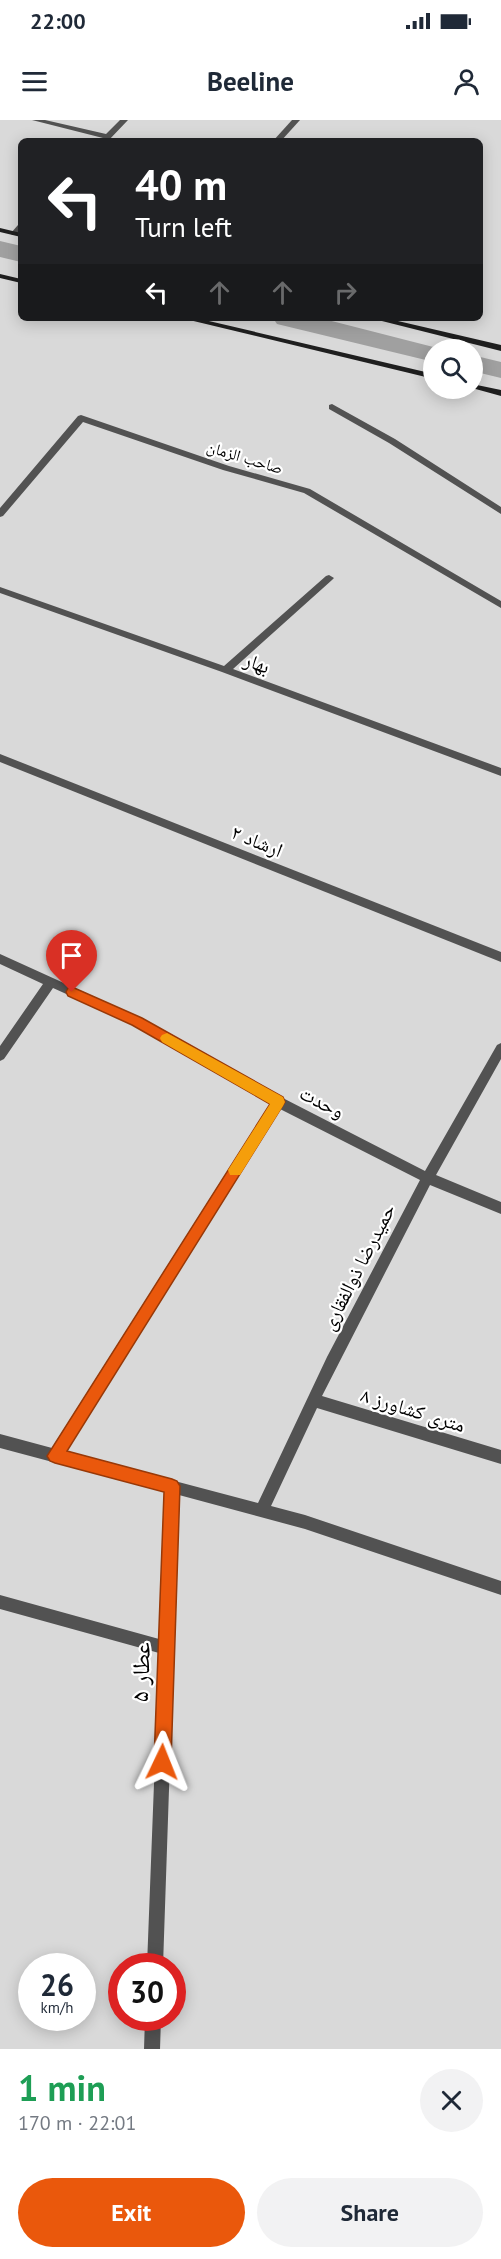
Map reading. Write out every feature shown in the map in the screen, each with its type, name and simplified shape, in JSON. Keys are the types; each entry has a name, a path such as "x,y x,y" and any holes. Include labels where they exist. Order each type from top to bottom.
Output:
{"main road":[{"path":"0,230 18,232"},
{"path":"0,276 18,280"},
{"path":"198,321 423,374"},
{"path":"387,321 501,348"},
{"path":"483,389 501,393"}],"street":[{"path":"36,120 102,138"},
{"path":"107,138 124,120"},
{"path":"280,138 296,120"},
{"path":"332,407 392,441 501,511"},
{"name":"صاحب الزمان","path":"0,514 81,418 226,468 307,491 501,604"},
{"path":"226,670 329,578"},
{"name":"بهار","path":"0,590 226,670 501,772"},
{"name":"ارشاد ۲","path":"0,758 501,957"},
{"name":"وحدت","path":"0,959 137,1022 278,1102 428,1178 501,1208"},
{"path":"0,1056 51,982"},
{"name":"حمیدرضا ذوالفقاری","path":"261,1510 313,1400 428,1178 501,1048"},
{"path":"55,1456 278,1102"},
{"name":"۸ متری کشاورز","path":"313,1400 501,1457"},
{"path":"0,1441 305,1522 501,1588"},
{"name":"عطار ۵","path":"155,1953 172,1486"},
{"path":"0,1602 166,1648"},
{"path":"152,2049 153,2031"}],"shaded area":[{"path":"0,120 501,120 501,2049 0,2049"}],"waterway":[{"path":"0,249 18,253"},
{"path":"299,321 423,351"},
{"path":"483,366 501,370"}],"slow traffic":[{"path":"167,1038 278,1102 235,1170"}],"route":[{"path":"72,992 137,1022 278,1102 55,1456 172,1486 162,1762"}]}
